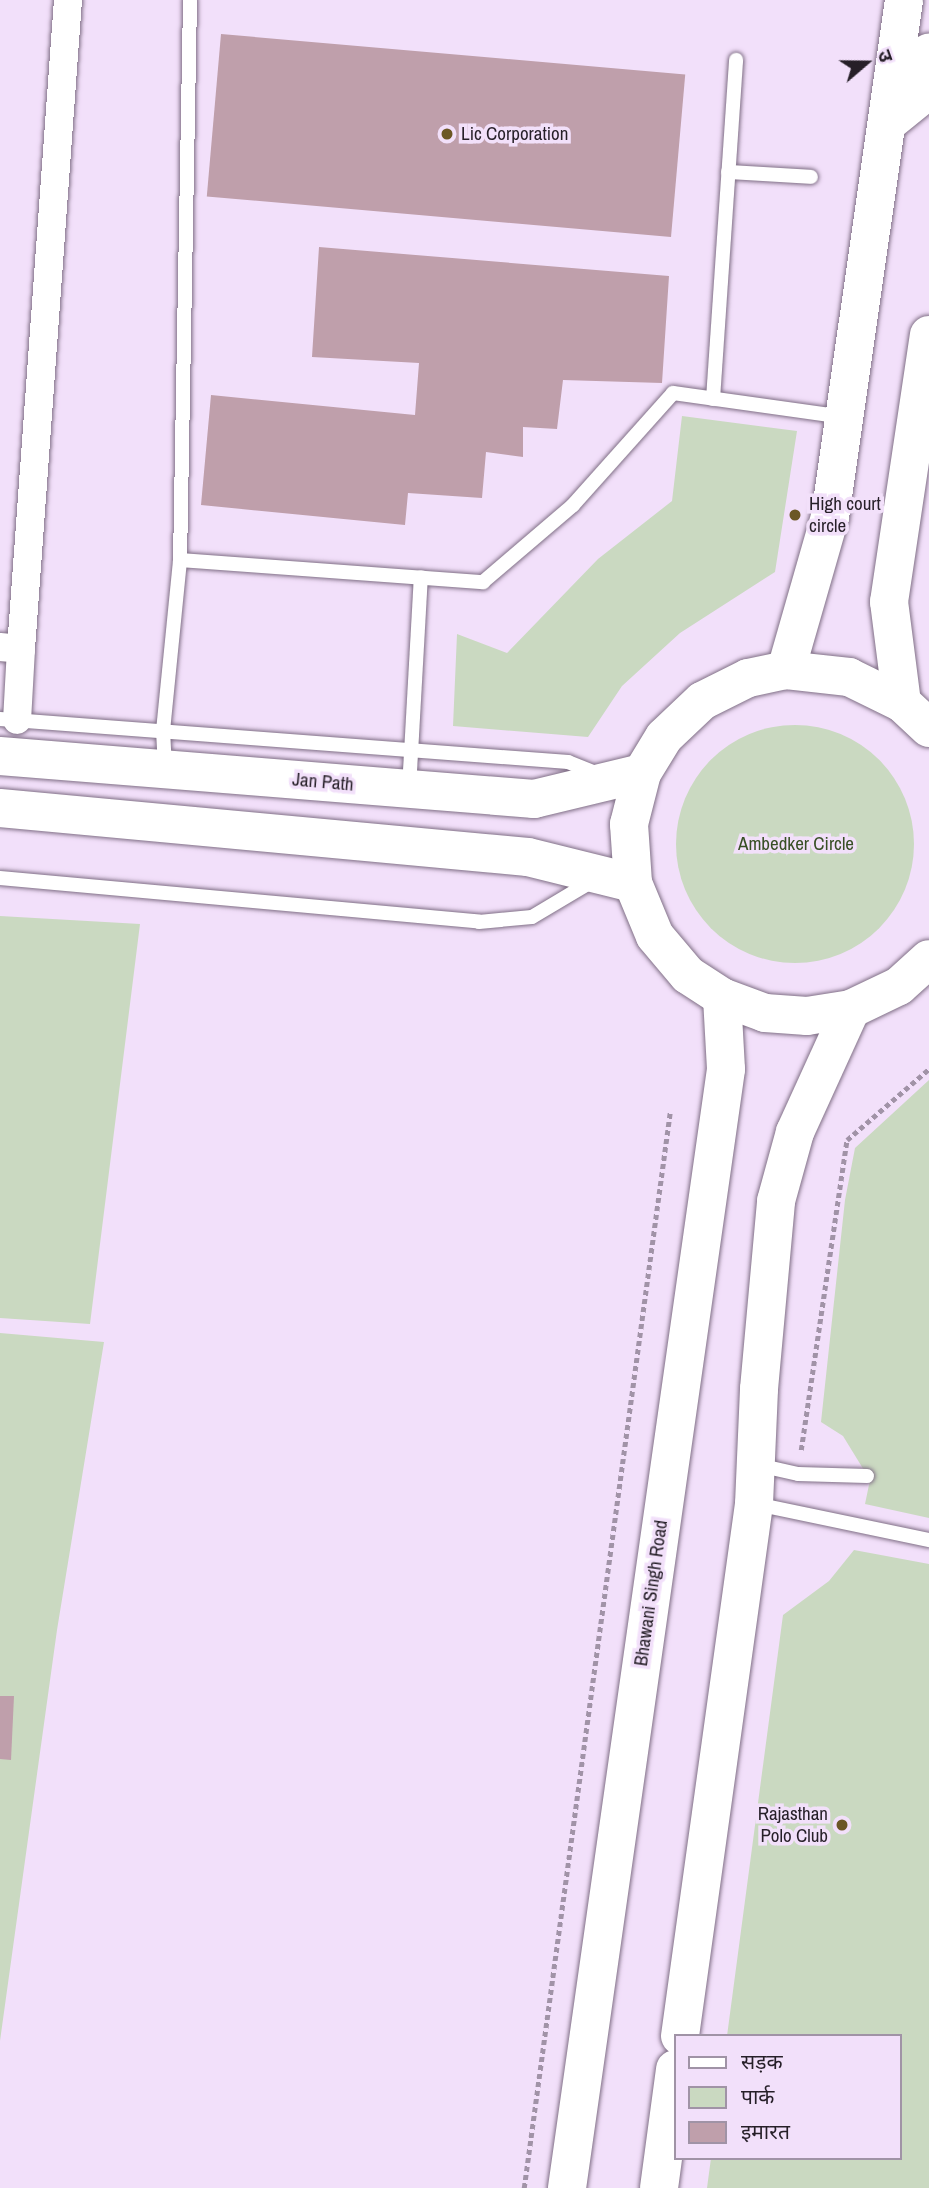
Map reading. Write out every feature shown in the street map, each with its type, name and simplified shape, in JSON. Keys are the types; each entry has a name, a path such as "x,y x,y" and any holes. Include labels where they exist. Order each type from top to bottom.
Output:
{"main road":[{"path":"786,670 830,517 890,121 904,0"},
{"path":"890,121 922,95 929,52"},
{"path":"916,715 889,602 924,407 929,335"},
{"path":"617,879 629,824 628,777 664,737 702,701 748,678 786,670 849,677 916,715"},
{"name":"Jan Path","path":"0,756 534,799 628,777"},
{"path":"0,808 528,857 617,879 655,936 688,975 722,997 779,1014 807,1016 850,1009 899,986 929,958"},
{"name":"Bhawani Singh Road","path":"567,2188 726,1069 722,997"},
{"path":"680,2034 754,1504 776,1201 795,1132 850,1009"},
{"path":"659,2188 674,2076"}],"street":[{"path":"8,720 10,648 68,0"}],"lane":[{"path":"165,769 163,732 180,560 190,0"},
{"path":"713,398 736,60"},
{"path":"729,172 811,177"},
{"path":"180,560 483,582 572,505 673,393 845,417"},
{"path":"409,789 421,577"},
{"path":"8,720 568,762 628,777"},
{"path":"0,878 479,922 532,917 617,879"},
{"path":"756,1465 798,1474 867,1476"},
{"path":"754,1504 929,1540"}],"path":[{"path":"798,1474 847,1140 929,1069"},
{"path":"524,2188 670,1113"}],"green space":[{"path":"682,416 797,431 775,572 680,633 622,686 588,737 453,726 457,634 507,653 598,559 672,501"},
{"name":"Ambedker Circle","path":"795,725 818,728 851,739 879,760 900,788 911,821 914,844 911,867 900,900 879,928 851,949 818,960 795,963 772,960 739,949 711,928 690,900 679,867 676,844 679,821 690,788 711,760 739,739 772,728"},
{"path":"0,916 140,924 90,1324 0,1318"},
{"path":"929,1080 929,1518 865,1504 870,1480 843,1436 821,1422 845,1200 855,1148"},
{"path":"0,1333 104,1342 57,1630 0,2041"},
{"name":"Rajasthan Polo Club","path":"854,1550 929,1564 929,2188 707,2188 711,2160 901,2160 901,2034 727,2034 783,1615 829,1581"}],"building":[{"name":"Lic Corporation","path":"221,34 685,75 671,237 207,196"},
{"path":"319,247 669,276 662,383 563,380 557,429 523,427 523,457 486,452 482,498 408,493 405,525 201,505 211,395 415,415 419,363 312,357"},
{"path":"0,1696 14,1696 11,1760 0,1759"}],"place":[{"name":"Lic Corporation","path":"447,134"},
{"name":"High court circle","path":"795,515"},
{"name":"Rajasthan Polo Club","path":"842,1825"}]}
